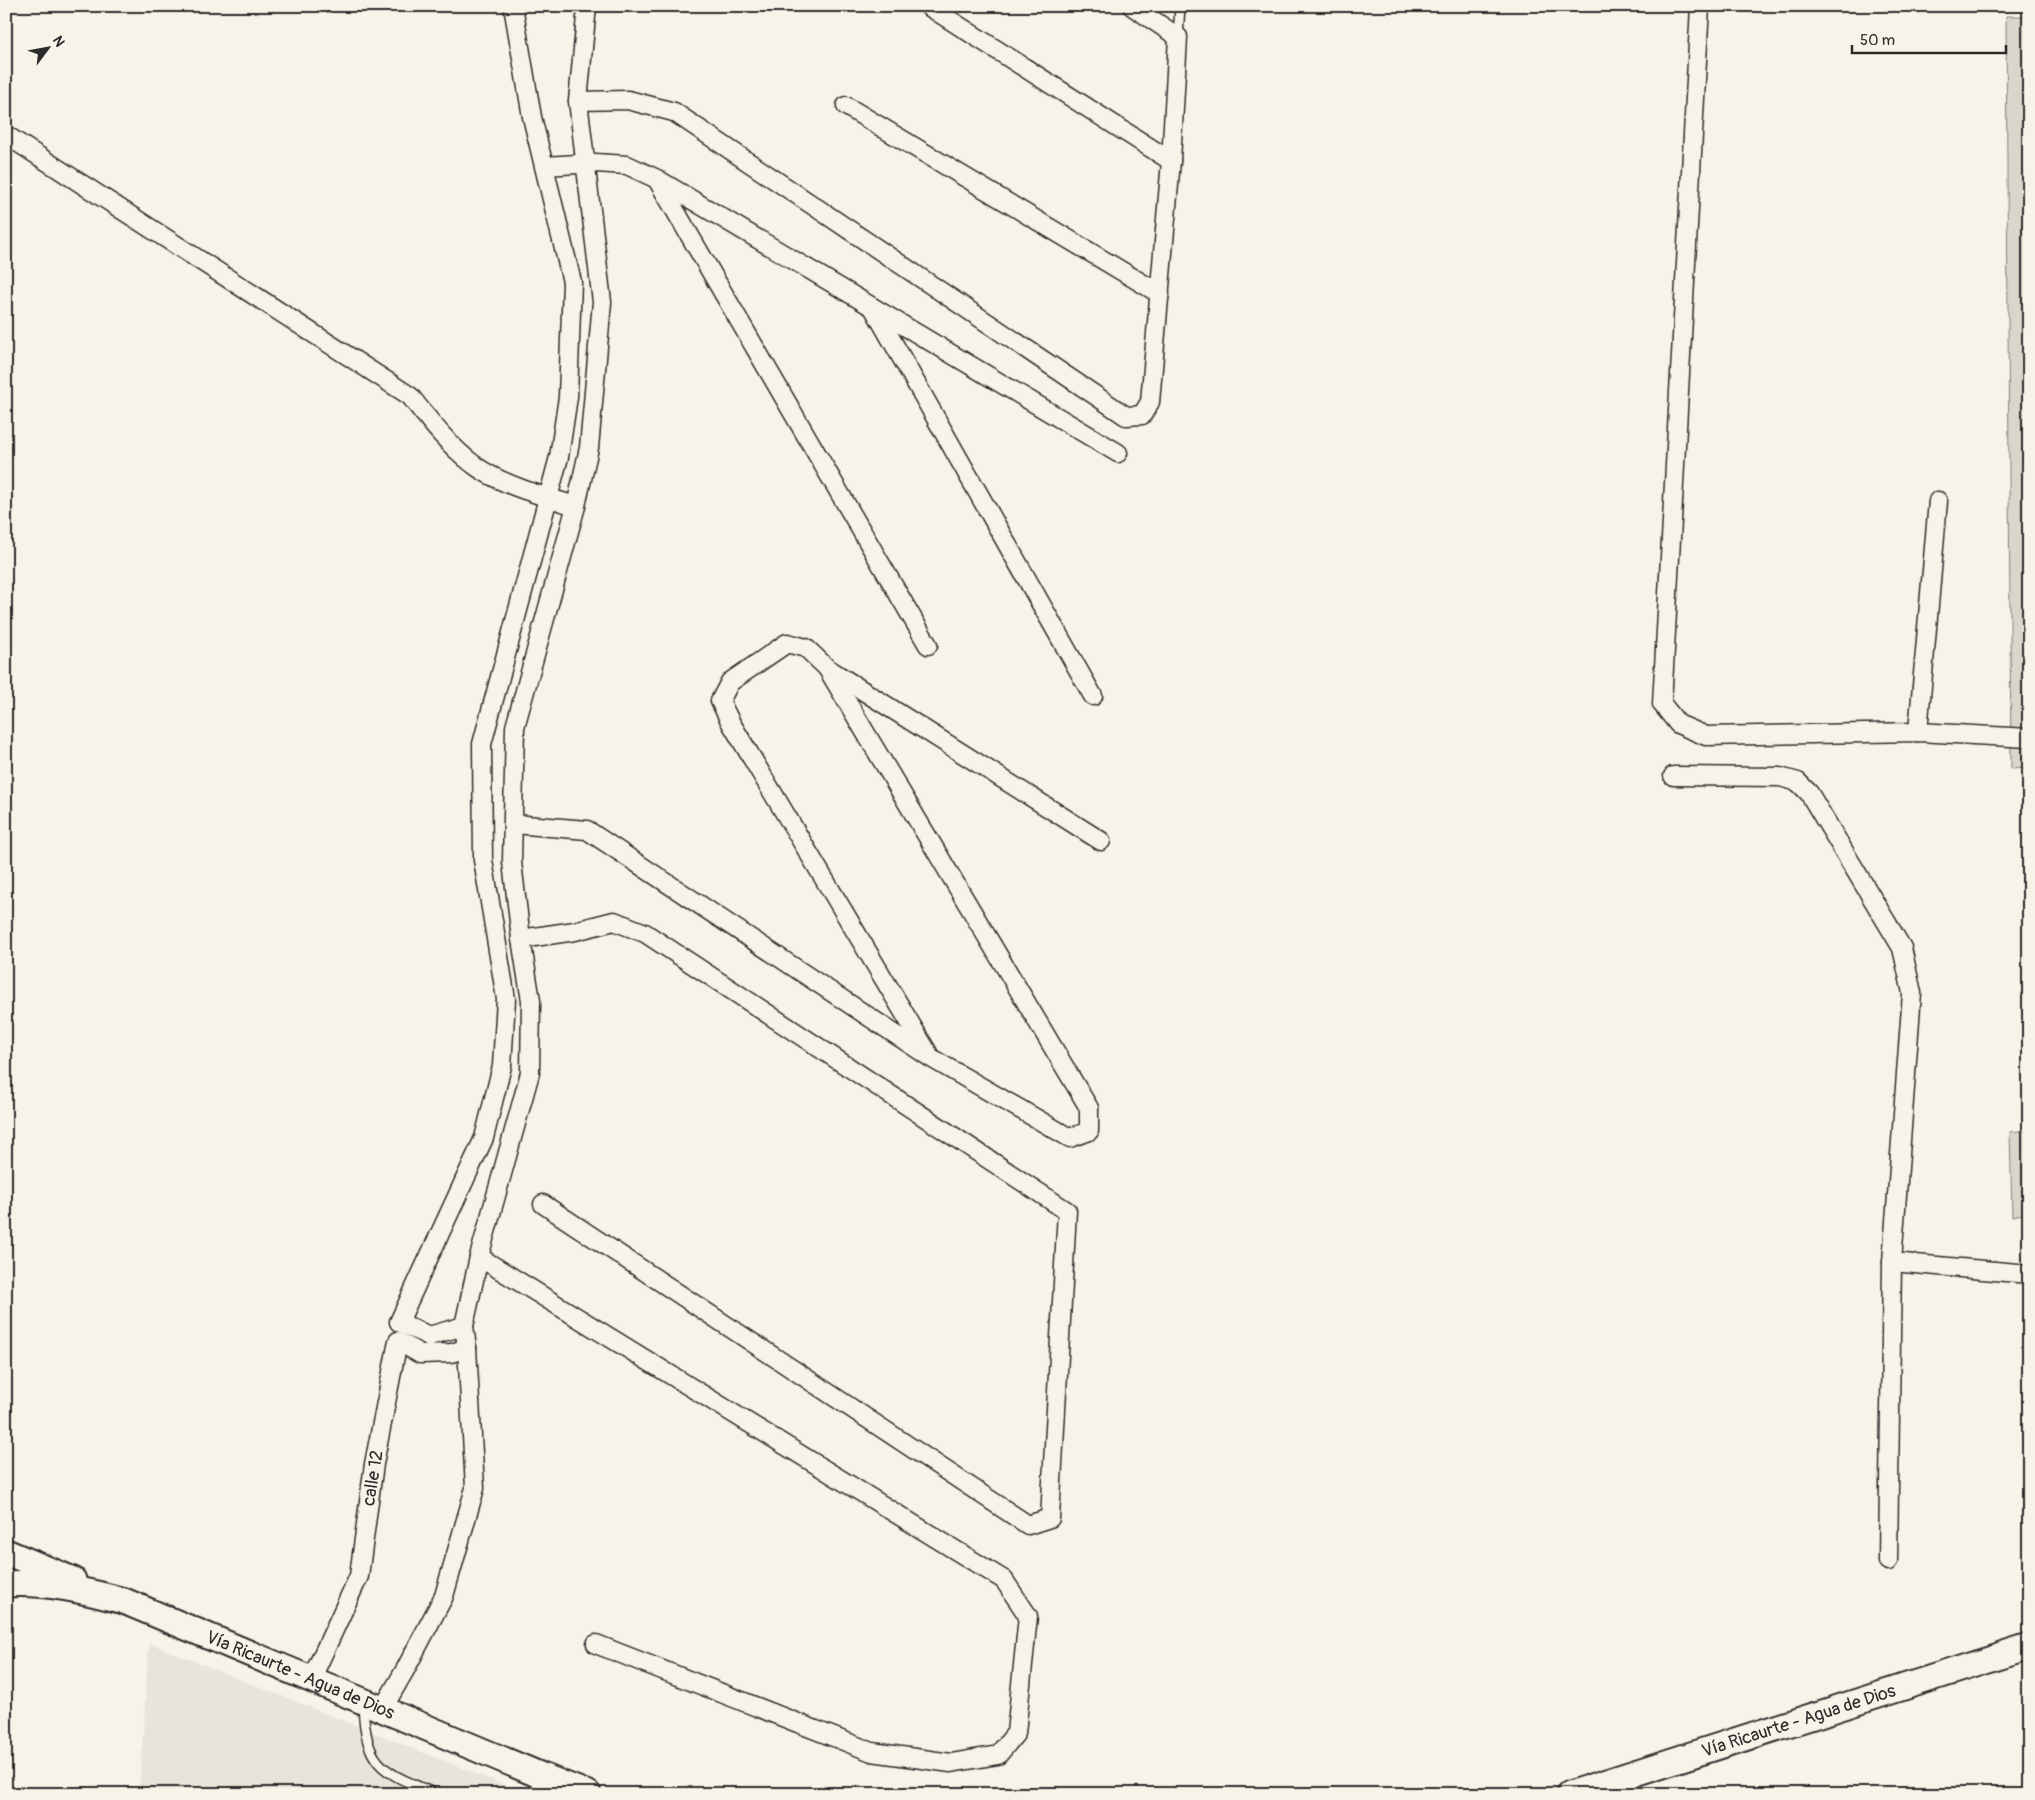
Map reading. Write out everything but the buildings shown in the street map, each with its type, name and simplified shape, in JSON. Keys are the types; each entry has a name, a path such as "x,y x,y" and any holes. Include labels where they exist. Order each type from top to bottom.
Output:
{"street":[{"path":"464,1326 429,1336 400,1322 484,1138 502,1066 506,999 483,860 482,744 559,456 568,397 572,282 532,117 513,6"},
{"path":"373,1706 405,1670 444,1596 475,1488 467,1348 464,1326 479,1257 530,1073 531,1002 512,862 515,727 576,506 589,448 602,302 578,101 587,6"},
{"path":"928,6 1171,162"},
{"path":"578,101 628,100 674,112 1126,416 1142,414 1150,402 1171,162 1178,37 1132,6"},
{"path":"1700,6 1662,704 1678,724 1706,736 1918,732 2029,738"},
{"path":"846,106 1160,294"},
{"path":"6,135 410,396 450,443 473,465 490,475 547,498 576,506"},
{"path":"544,166 586,163 627,165 657,179 1118,453"},
{"path":"657,179 928,645"},
{"path":"873,308 1093,696"},
{"path":"1918,732 1938,501"},
{"path":"931,1058 731,723 720,701 730,682 786,642 806,648 827,668 1101,841"},
{"path":"514,824 587,830 931,1058 1070,1138 1089,1131 1089,1108 827,668"},
{"path":"1673,776 1780,777 1798,782 1809,793 1902,948 1912,993 1892,1262 1888,1562"},
{"path":"483,860 512,862"},
{"path":"521,939 575,931 614,921 645,933 1067,1211 1050,1518 1028,1524 544,1204"},
{"path":"506,999 531,1002"},
{"path":"479,1257 1004,1580 1028,1616 1016,1733 998,1755 951,1763 872,1752 596,1644"},
{"path":"1892,1262 2029,1274"},
{"name":"calle 12","path":"311,1680 359,1576 374,1464 398,1340 420,1354 451,1353 467,1348"},
{"path":"6,1552 124,1601"},
{"name":"Vía Ricaurte - Agua de Dios","path":"6,1584 32,1583 58,1586 124,1601 588,1794"},
{"name":"Vía Ricaurte - Agua de Dios","path":"1570,1794 2029,1647"}],"lane":[{"path":"1178,37 1180,6"},
{"path":"373,1706 365,1732 373,1757 392,1775 436,1794"}],"shaded area":[{"path":"2006,16 2029,16 2029,768 2011,769"},
{"path":"2029,1130 2029,1213 2012,1216 2010,1132"},
{"path":"149,1643 527,1794 139,1794"}]}
